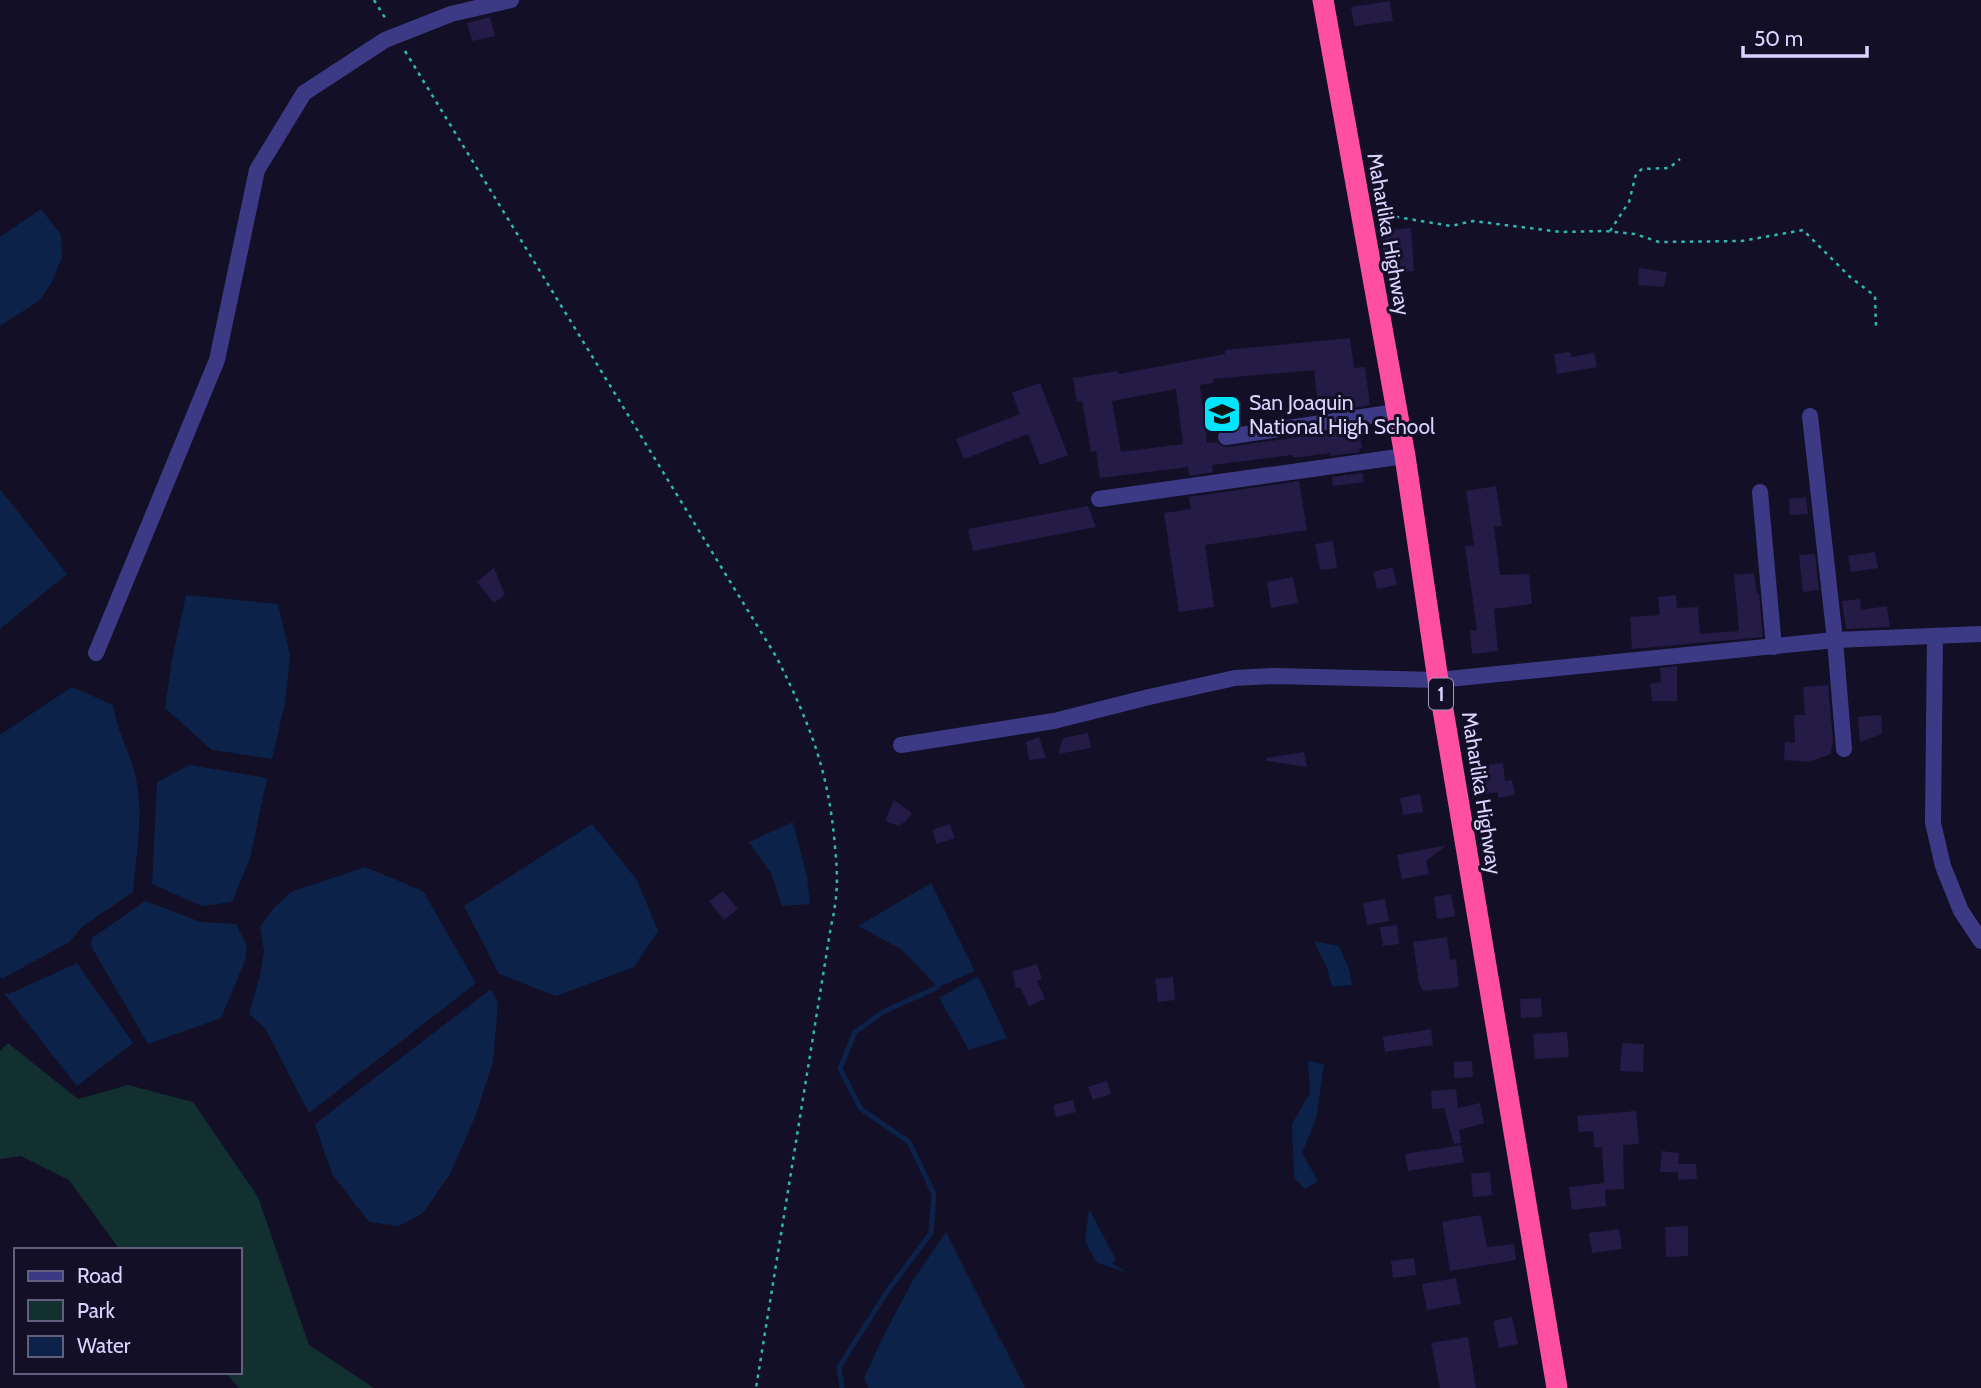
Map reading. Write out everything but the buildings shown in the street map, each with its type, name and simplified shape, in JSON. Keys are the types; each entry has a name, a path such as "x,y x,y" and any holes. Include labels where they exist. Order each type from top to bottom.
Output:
{"highway":[{"name":"Maharlika Highway","path":"1323,0 1405,456 1438,680 1556,1388"}],"street":[{"path":"96,653 217,359 257,170 304,93 397,35 452,14 511,0"},
{"path":"1226,437 1396,412"},
{"path":"1810,416 1835,640 1844,749"},
{"path":"1099,499 1405,456"},
{"path":"1760,492 1774,648"},
{"path":"901,745 1054,721 1235,678 1273,676 1438,680 1835,640 1981,634"},
{"path":"1935,636 1933,824 1944,866 1961,911 1981,941"}],"path":[{"path":"374,0 475,169 777,658 814,739 828,784 834,825 838,901 831,926 756,1388"},
{"path":"1609,232 1629,202 1636,174 1642,169 1669,168 1680,159"},
{"path":"1360,211 1451,226 1473,221 1561,232 1635,234 1659,242 1742,241 1802,230 1850,277 1875,296 1876,327"}],"green space":[{"path":"8,1043 78,1099 128,1085 193,1102 258,1197 309,1345 374,1388 239,1388 227,1374 242,1374 242,1248 119,1248 69,1180 21,1156 0,1159 0,1051"}],"water":[{"path":"41,209 61,235 62,257 52,282 40,300 0,326 0,237"},
{"path":"0,489 67,574 0,629"},
{"path":"186,595 278,604 290,655 285,703 272,759 212,750 165,708"},
{"path":"72,687 113,705 135,773 139,797 139,824 133,892 83,926 69,942 2,979 0,735"},
{"path":"190,765 267,778 250,858 232,902 202,906 152,884 157,782"},
{"path":"793,822 807,877 810,904 782,906 771,873 749,842"},
{"path":"592,824 637,880 658,931 634,967 556,996 499,974 464,906"},
{"path":"365,867 423,891 476,983 309,1113 265,1028 249,1014 264,951 260,927 274,908 291,892"},
{"path":"931,883 975,971 938,987 901,949 858,926"},
{"path":"145,901 201,922 236,924 247,945 245,961 221,1018 148,1044 91,946 92,938"},
{"path":"1314,941 1339,946 1349,969 1352,985 1332,987 1327,968"},
{"path":"77,963 133,1043 77,1086 4,993 9,994"},
{"path":"978,976 1007,1038 969,1050 939,998"},
{"path":"491,989 498,1003 493,1062 475,1117 450,1174 423,1213 399,1226 369,1222 332,1174 315,1124"},
{"path":"1308,1061 1324,1064 1316,1119 1302,1153 1318,1181 1305,1189 1294,1178 1292,1124 1310,1093"},
{"path":"1089,1209 1116,1260 1112,1264 1129,1273 1097,1263 1085,1241"},
{"path":"946,1232 1025,1388 869,1388 864,1378 884,1335 913,1280"}],"waterway":[{"path":"842,1388 839,1367 888,1290 931,1233 934,1194 909,1142 861,1109 840,1069 855,1032 883,1012 938,987"}],"place":[{"name":"San Joaquin National High School","path":"1222,414"}]}
